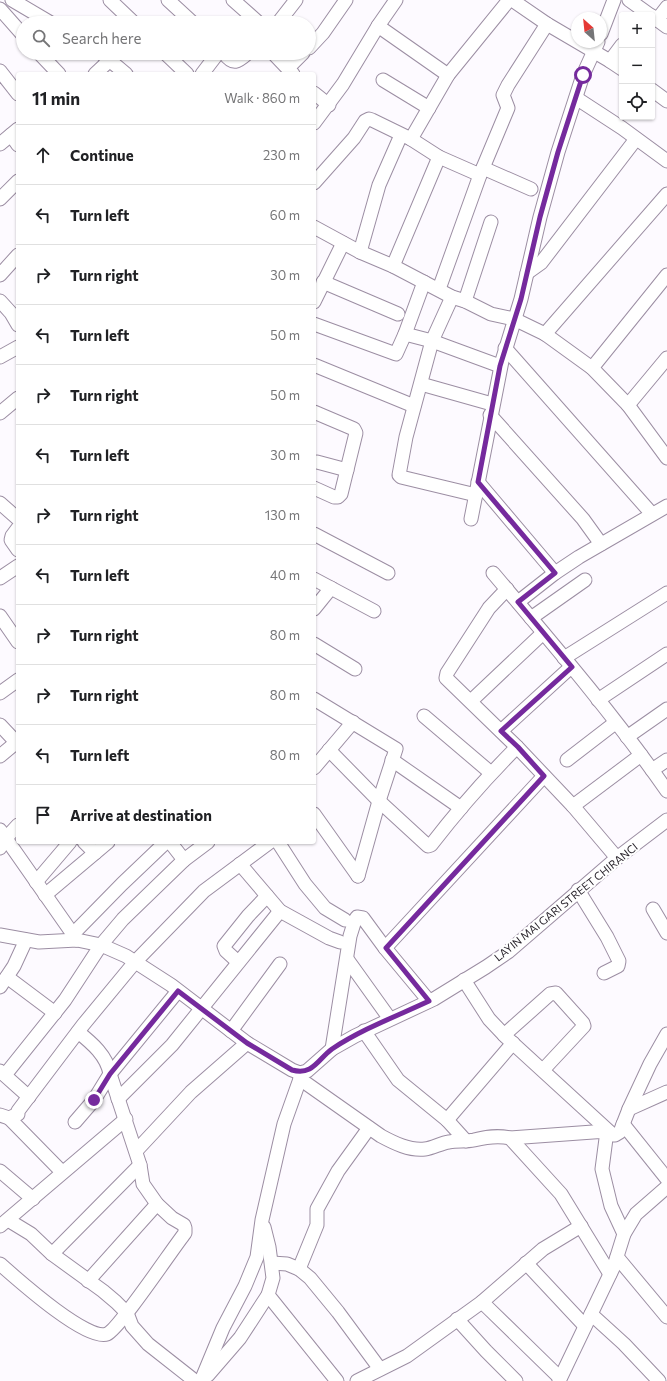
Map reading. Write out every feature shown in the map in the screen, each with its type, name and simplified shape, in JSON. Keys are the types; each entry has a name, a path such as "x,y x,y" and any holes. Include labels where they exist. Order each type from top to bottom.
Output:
{"street":[{"path":"12,0 39,16"},
{"path":"110,0 127,16"},
{"path":"168,0 185,16"},
{"path":"233,0 251,16"},
{"path":"316,40 346,0"},
{"path":"360,252 379,185 406,137 429,108 448,75 510,0 547,24 571,36"},
{"path":"607,18 614,0"},
{"path":"629,0 645,12"},
{"path":"316,121 329,105 343,84 394,1"},
{"path":"282,16 291,2"},
{"path":"655,16 667,7"},
{"path":"0,9 16,27"},
{"path":"439,289 482,171 508,108 503,95 547,24"},
{"path":"378,26 448,75"},
{"path":"471,519 500,366 527,273 546,196 583,75 595,48"},
{"path":"596,48 619,67"},
{"path":"610,61 620,48"},
{"path":"45,60 56,72"},
{"path":"96,72 104,60"},
{"path":"110,60 124,72"},
{"path":"172,60 185,72"},
{"path":"204,72 213,60"},
{"path":"280,60 291,71 298,60"},
{"path":"0,71 16,91"},
{"path":"383,80 429,108"},
{"path":"655,92 667,101"},
{"path":"316,95 329,105"},
{"path":"576,98 667,161"},
{"path":"316,181 354,138 365,121 369,119 406,137 439,157 532,189"},
{"path":"0,144 16,136"},
{"path":"527,273 541,263 636,139"},
{"path":"393,266 439,157"},
{"path":"0,199 16,183"},
{"path":"545,334 667,194"},
{"path":"465,301 491,222"},
{"path":"316,228 360,252 393,266 452,297 465,301 491,314 514,319 545,334 592,368 628,405 667,458"},
{"path":"316,298 343,243"},
{"path":"0,276 16,257"},
{"path":"592,368 667,275"},
{"path":"323,282 398,314"},
{"path":"316,325 396,354 424,282"},
{"path":"452,297 432,341 414,406 399,475 477,488 555,573"},
{"path":"0,301 16,318"},
{"path":"405,334 432,341 500,366"},
{"path":"0,357 16,348"},
{"path":"505,348 652,514"},
{"path":"316,366 414,406"},
{"path":"628,405 665,367"},
{"path":"421,384 491,410 583,519 601,544"},
{"path":"0,413 16,400"},
{"path":"316,413 354,429 356,433 341,494 338,497 334,497 316,489"},
{"path":"317,462 347,470"},
{"path":"1,506 16,517"},
{"path":"518,602 555,573 601,544 667,506"},
{"path":"16,531 11,540 16,547"},
{"path":"316,535 388,573"},
{"path":"0,578 16,567"},
{"path":"494,573 598,700 641,755 667,792"},
{"path":"316,580 374,611"},
{"path":"531,618 586,580"},
{"path":"316,607 331,588"},
{"path":"507,589 489,608 447,673 446,678 518,747 574,806 617,858"},
{"path":"501,731 568,663 667,593"},
{"path":"0,616 16,639"},
{"path":"471,701 543,633"},
{"path":"316,645 355,669"},
{"path":"598,700 667,654"},
{"path":"0,693 16,681"},
{"path":"316,702 396,748 379,801 358,876 316,817"},
{"path":"627,737 667,709"},
{"path":"424,716 491,773"},
{"path":"316,766 353,722"},
{"path":"567,760 615,723"},
{"path":"0,725 16,740"},
{"path":"0,756 16,742"},
{"path":"329,750 379,801 428,846 431,845 460,808 491,773 518,747"},
{"path":"574,806 641,755"},
{"path":"392,760 460,808"},
{"path":"652,770 667,760"},
{"path":"386,948 544,776"},
{"name":"LAYIN MAI GARI STREET CHIRANCI","path":"300,1076 313,1067 332,1049 364,1031 429,1001 508,952 578,890 667,820"},
{"path":"16,828 2,839 36,882 75,937"},
{"path":"36,882 68,844"},
{"path":"86,844 95,853"},
{"path":"45,895 106,844"},
{"path":"75,937 122,884 164,844"},
{"path":"172,844 184,860"},
{"path":"29,1097 3,1073 55,1013 74,988 101,945 123,919 184,860 205,844"},
{"path":"4,1116 18,1114 18,1111 78,1032 135,962 204,891 267,844"},
{"path":"279,844 305,884 325,908 345,920"},
{"path":"240,864 280,911 329,938 340,942"},
{"path":"578,890 620,961 618,966 604,973"},
{"path":"238,962 226,951 224,946 248,916 267,896"},
{"path":"653,909 667,933"},
{"path":"118,1099 172,1045 280,911"},
{"path":"332,1049 350,936 356,917 363,918 429,1001"},
{"path":"0,935 39,942 75,937 101,945 126,956 178,991 247,1043 292,1070 369,1128 395,1143 410,1148 424,1150 449,1142 496,1136 510,1138 607,1131"},
{"path":"26,940 14,966 4,982 55,1013"},
{"path":"347,959 390,1019"},
{"path":"231,1030 280,964"},
{"path":"464,980 489,1019 607,1131 615,1136 620,1132 650,1064 667,1034"},
{"path":"76,1122 94,1100 110,1074 178,991"},
{"path":"447,1120 509,1039 550,994 556,993 584,1026 543,1070"},
{"path":"364,1031 398,1080 447,1120 466,1141"},
{"path":"1,1268 79,1326 99,1334 106,1334 113,1330 127,1313 185,1233 184,1225 172,1218 157,1204 143,1184 140,1165 106,1061 96,1048 78,1032"},
{"path":"136,1152 190,1092 247,1043"},
{"path":"202,1381 223,1328 257,1257 262,1220 284,1124 300,1076"},
{"path":"629,1109 667,1092"},
{"path":"4,1116 62,1172"},
{"path":"126,1119 3,1223 31,1234 52,1254 103,1291 127,1313 132,1326 148,1344 195,1381"},
{"path":"623,1124 667,1179"},
{"path":"299,1269 316,1225 317,1209 338,1171 369,1128"},
{"path":"607,1131 602,1169 611,1206 624,1234"},
{"path":"510,1138 561,1194 610,1274"},
{"path":"52,1254 140,1165"},
{"path":"0,1171 33,1199"},
{"path":"482,1302 559,1379 610,1274 617,1258 624,1234 636,1214 667,1187"},
{"path":"88,1281 157,1204"},
{"path":"202,1381 240,1338 268,1295 273,1278 272,1263 262,1220"},
{"path":"356,1381 407,1356 482,1302 526,1263 552,1243 581,1226"},
{"path":"617,1258 667,1317"},
{"path":"272,1263 287,1264 299,1269 310,1278 338,1312 380,1369"},
{"path":"526,1263 585,1326"},
{"path":"268,1295 337,1381"},
{"path":"591,1314 624,1344 659,1381"},
{"path":"457,1319 516,1381"}],"route":[{"path":"94,1100 110,1074 178,991 247,1043 292,1070 300,1072 307,1071 332,1049 355,1036 429,1001 386,948 544,776 518,747 501,731 572,667 518,602 555,573 478,482 500,366 521,299 540,217 558,152 583,75"}]}
